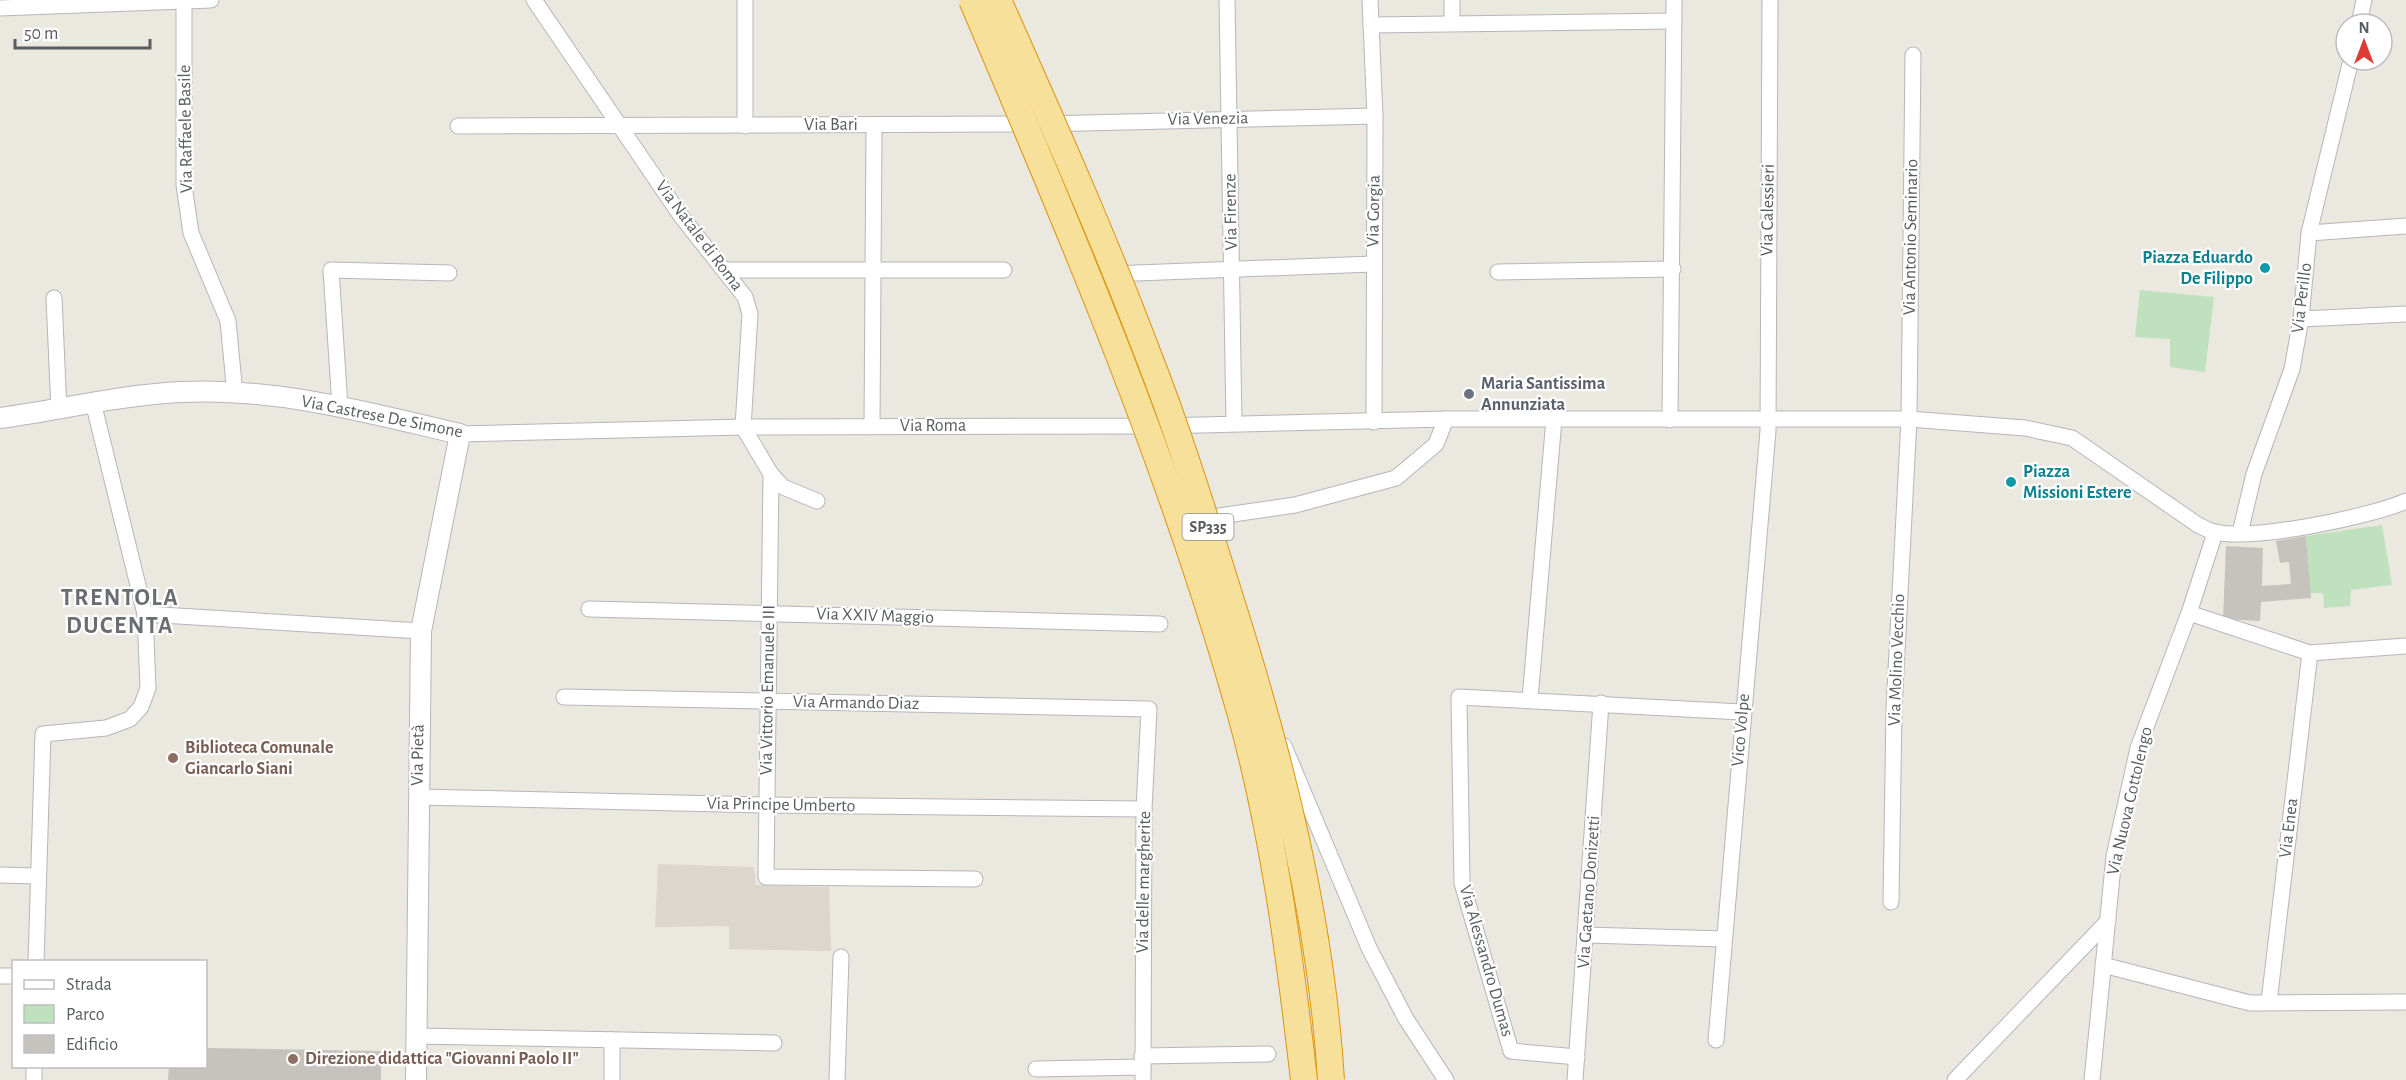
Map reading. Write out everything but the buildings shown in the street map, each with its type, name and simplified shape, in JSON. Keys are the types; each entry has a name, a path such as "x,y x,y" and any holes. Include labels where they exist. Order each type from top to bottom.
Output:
{"highway":[{"name":"SP335","path":"972,0 1097,295 1153,446 1208,608 1241,717 1268,837 1290,958 1304,1080"},
{"name":"SP335","path":"998,0 1075,173 1148,354 1256,678 1290,810 1312,917 1331,1080"}],"street":[{"path":"0,8 211,0"},
{"name":"Via Natale di Roma","path":"534,0 681,216 745,297 750,314 743,427"},
{"path":"745,0 745,126"},
{"path":"981,0 1042,124 1305,802 1351,906 1406,1019 1446,1080"},
{"name":"Via Firenze","path":"1227,0 1234,423"},
{"name":"Via Gorgia","path":"1370,0 1375,116 1374,422"},
{"path":"1452,0 1452,22"},
{"path":"1670,420 1674,0"},
{"name":"Via Calessieri","path":"1766,421 1770,0"},
{"name":"Via Raffaele Basile","path":"184,1 184,185 191,233 228,321 236,394"},
{"path":"1371,25 1452,22 1674,21"},
{"name":"Via Antonio Seminario","path":"1909,419 1913,55"},
{"name":"Via Perillo","path":"2240,533 2254,474 2287,387 2301,319 2309,233 2347,72"},
{"name":"Via Venezia","path":"1042,124 1375,116"},
{"name":"Via Bari","path":"621,127 1042,124"},
{"path":"872,426 874,125"},
{"path":"458,126 621,127"},
{"path":"2309,233 2406,226"},
{"path":"1102,275 1373,264"},
{"path":"1498,272 1673,269"},
{"path":"339,407 331,270 449,273"},
{"path":"725,270 1004,270"},
{"path":"54,297 59,410"},
{"path":"2301,319 2406,314"},
{"name":"Via Castrese De Simone","path":"0,418 59,410 93,402 182,392 285,398 339,407 460,434 743,427"},
{"path":"36,960 43,734 106,728 131,718 141,707 148,688 145,614 93,402"},
{"path":"1197,519 1294,505 1396,478 1436,444 1446,419"},
{"name":"Via Roma","path":"743,427 1161,426 1446,419 1766,421 1909,419 2025,428 2072,438 2198,525 2215,533"},
{"path":"1554,419 1530,699 1742,712"},
{"name":"Via Molino Vecchio","path":"1891,902 1894,709 1909,419"},
{"name":"Vico Volpe","path":"1716,1040 1742,712 1759,558 1768,431 1766,421"},
{"path":"743,427 771,474 783,487 817,501"},
{"name":"Via Pietà","path":"416,1080 421,631 460,434"},
{"name":"Via Vittorio Emanuele III","path":"771,474 770,702 765,806 766,877 975,879"},
{"path":"2215,533 2268,531 2347,519 2383,511 2406,501"},
{"name":"Via Nuova Cottolengo","path":"2092,1080 2114,856 2138,748 2189,613 2215,533"},
{"name":"Via XXIV Maggio","path":"589,609 1160,624"},
{"path":"2189,613 2310,653 2406,646"},
{"path":"145,614 421,631"},
{"name":"Via Enea","path":"2268,1002 2310,653"},
{"name":"Via Armando Diaz","path":"564,697 1149,709"},
{"name":"Via Alessandro Dumas","path":"1530,699 1459,697 1462,883 1511,1051 1577,1057"},
{"name":"Via Gaetano Donizetti","path":"1575,1080 1601,703"},
{"name":"Via delle margherite","path":"1143,1068 1144,809 1149,709"},
{"name":"Via Principe Umberto","path":"418,797 765,806 1144,809"},
{"path":"0,875 37,876"},
{"path":"1955,1080 2108,921"},
{"path":"1586,935 1724,939"},
{"path":"837,1080 841,957"},
{"path":"2103,965 2250,1003 2406,1002"},
{"path":"416,1036 774,1043"},
{"path":"612,1040 612,1080"},
{"path":"1036,1069 1143,1068 1268,1054"},
{"path":"1430,1080 1431,1056"}],"shaded area":[{"path":"658,864 754,867 756,885 829,887 831,951 729,949 729,926 655,927"}],"green space":[{"path":"2140,290 2214,297 2205,372 2170,367 2170,339 2135,337"},
{"path":"2382,525 2392,585 2351,590 2350,606 2324,608 2323,593 2310,593 2306,536"}],"place":[{"name":"Piazza Eduardo De Filippo","path":"2265,268"},
{"name":"Maria Santissima Annunziata","path":"1469,394"},
{"name":"Piazza Missioni Estere","path":"2011,482"},
{"name":"Biblioteca Comunale Giancarlo Siani","path":"173,758"},
{"name":"Direzione didattica \"Giovanni Paolo II\"","path":"293,1059"}],"district":[{"name":"TRENTOLA DUCENTA","path":"120,612"}]}
